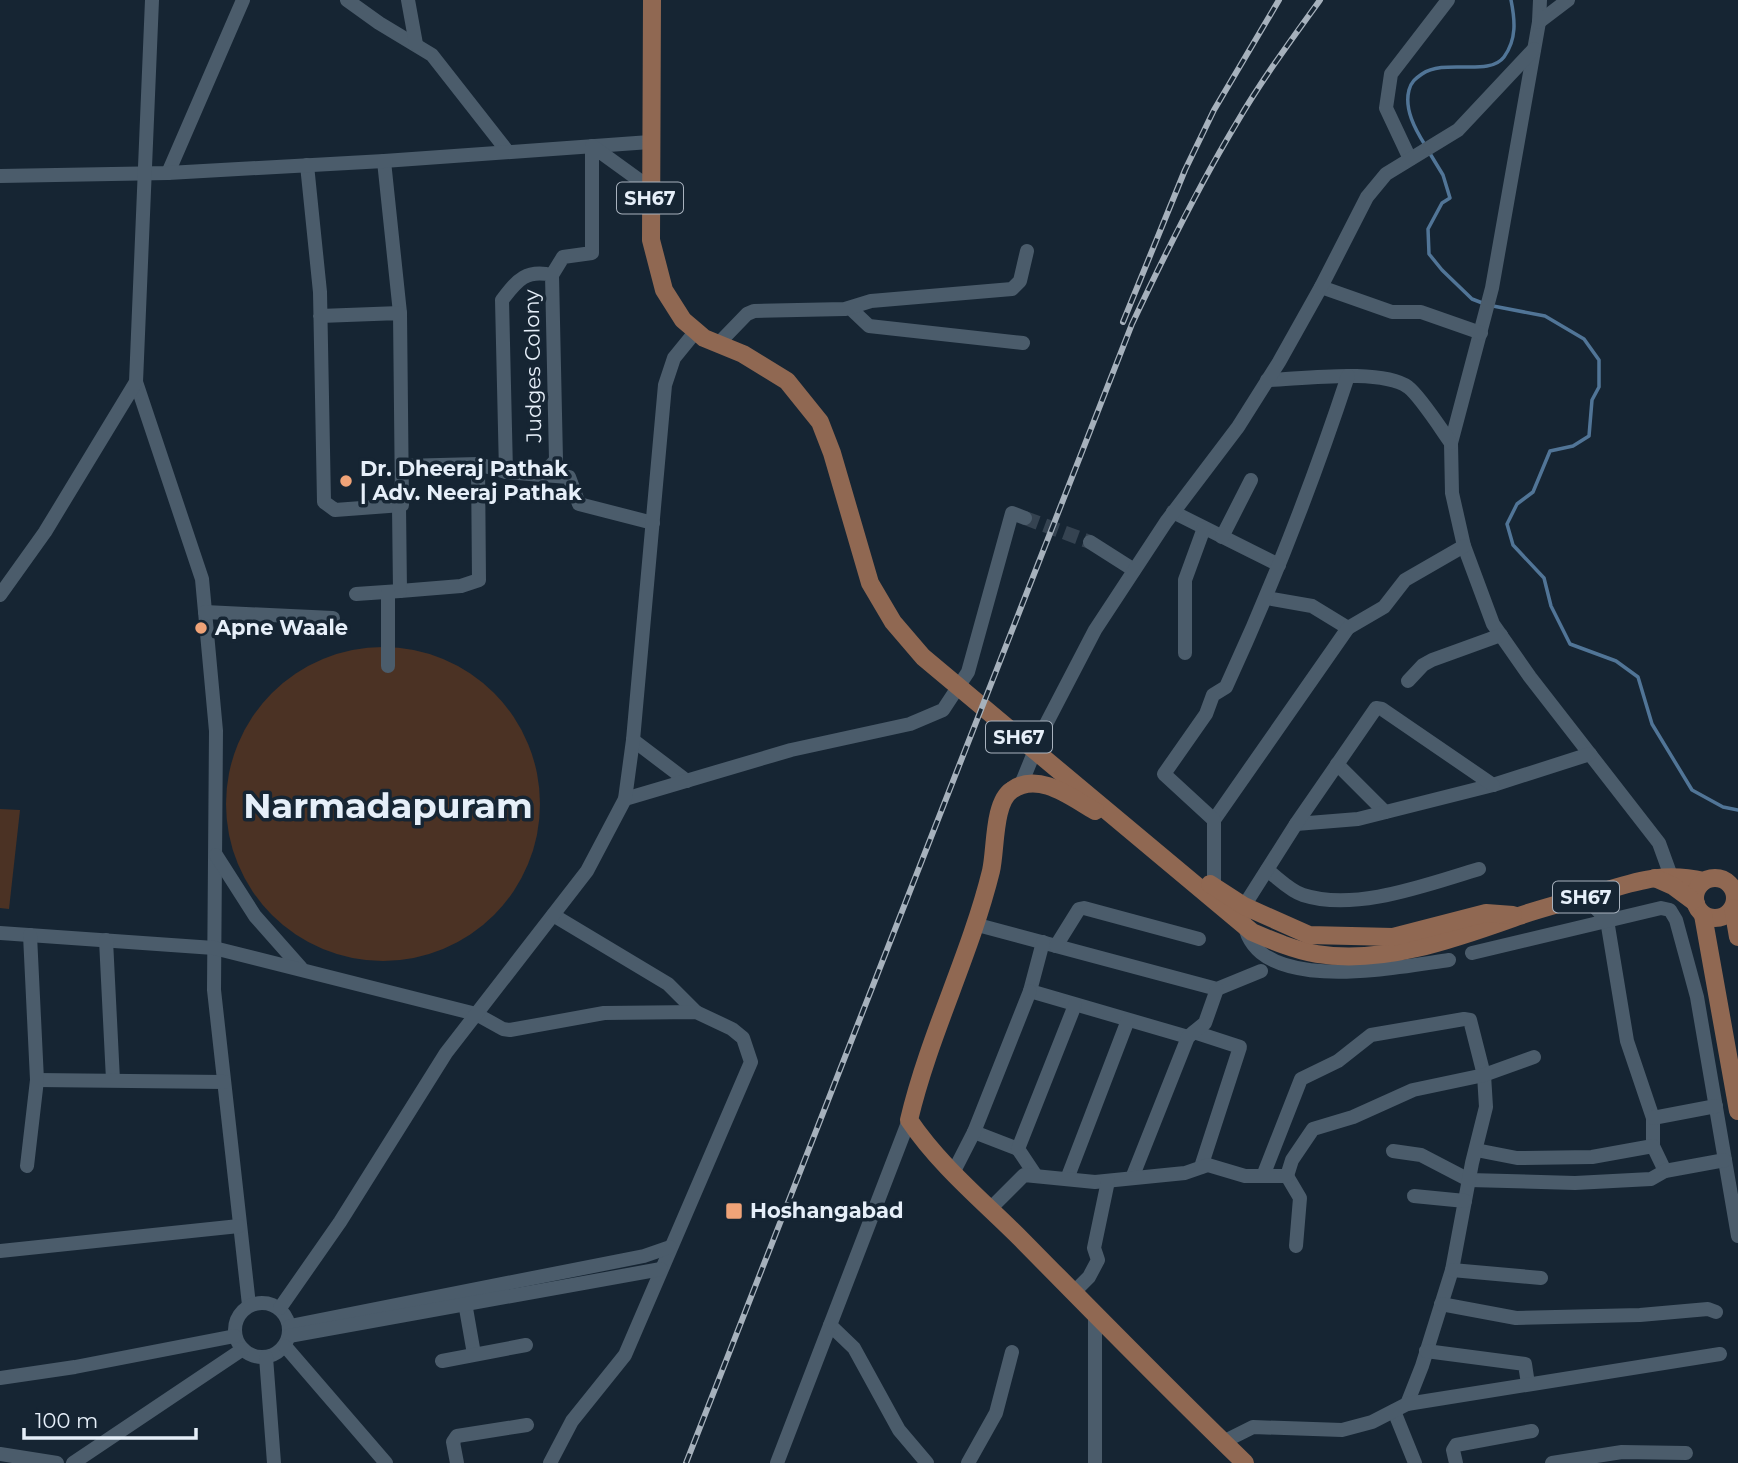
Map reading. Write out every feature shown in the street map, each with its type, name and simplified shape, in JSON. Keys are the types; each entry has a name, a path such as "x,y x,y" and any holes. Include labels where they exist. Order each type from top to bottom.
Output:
{"main road":[{"name":"SH67","path":"652,0 651,240 664,290 683,320 704,338 743,354 787,381 820,422 832,453 870,583 894,622 923,657 1252,932 1295,950 1320,955 1406,951 1475,933 1521,916 1652,877 1671,876 1704,881"},
{"path":"1245,1463 928,1148 909,1120 919,1075 991,870 1000,805 1011,790 1031,783 1052,787 1171,854 1244,906 1310,935 1393,937 1486,914 1521,916"},
{"path":"1652,877 1674,886 1699,909 1720,918 1736,898"},
{"path":"1738,937 1736,898 1731,877 1713,877 1704,881 1695,893 1738,1111"}],"street":[{"path":"152,0 136,382 202,579 216,731 214,990 249,1306"},
{"path":"168,173 243,0"},
{"path":"347,0 432,55 508,152"},
{"path":"408,0 416,44"},
{"path":"1415,157 1387,108 1391,74 1448,0"},
{"path":"1540,0 1539,22 1492,288 1451,443 1452,493 1464,546 1493,624 1530,677 1659,843 1671,876"},
{"path":"1539,22 1568,0"},
{"path":"1020,787 1044,728 1095,630 1133,570 1238,426 1267,380 1321,286 1367,197 1386,174 1458,130 1534,49"},
{"path":"0,176 168,173 650,142"},
{"path":"592,146 650,188"},
{"name":"Judges Colony","path":"552,275 539,273 519,279 502,300 506,472 542,474 556,460 552,275 563,257 592,253 592,146"},
{"path":"307,165 320,316 324,502 335,510 402,506 400,313 384,161"},
{"path":"718,344 747,314 754,311 850,308 871,300 1012,289 1020,281 1027,251"},
{"path":"1321,286 1392,312 1420,312 1482,327"},
{"path":"850,308 869,326 1023,343"},
{"path":"320,316 400,313"},
{"path":"280,1308 340,1222 446,1053 587,871 625,799 633,740 665,385 674,358 696,331"},
{"path":"1267,380 1348,376 1389,378 1409,387 1451,443"},
{"path":"1214,820 1164,774 1206,714 1213,695 1226,687 1267,598 1322,456 1348,376"},
{"path":"0,595 45,532 136,382"},
{"path":"402,466 478,464 506,472"},
{"path":"356,594 461,586 479,580 478,464"},
{"path":"542,474 569,477 579,504 653,523"},
{"path":"1222,537 1251,480"},
{"path":"388,666 399,506"},
{"path":"1173,512 1279,565"},
{"path":"625,799 791,750 910,724 943,710 968,672 1012,513 1025,518"},
{"path":"1185,653 1185,580 1204,528"},
{"path":"1090,542 1133,570"},
{"path":"1214,887 1214,820 1348,628 1384,607 1405,580 1464,546"},
{"path":"1267,598 1312,606 1348,628"},
{"path":"205,612 332,618"},
{"path":"1408,681 1423,665 1432,660 1501,635"},
{"path":"1449,960 1352,972 1311,971 1284,964 1256,949 1251,943 1243,918 1244,906 1296,824 1377,708 1493,785"},
{"path":"633,740 687,781"},
{"path":"1296,824 1351,820 1385,812 1493,785 1590,754"},
{"path":"1337,764 1385,812"},
{"path":"215,854 255,916 300,968"},
{"path":"1267,870 1302,895 1338,900 1401,892 1479,869"},
{"path":"1585,897 1607,920 1627,1041 1653,1118 1653,1146 1665,1171"},
{"path":"954,1173 974,1132 1050,944 1079,909 1084,908 1199,939"},
{"path":"1472,953 1661,908 1670,910 1674,915 1697,997 1738,1236"},
{"path":"550,1463 572,1421 625,1355 751,1062 743,1038 732,1029 696,1012 668,984 553,915"},
{"path":"974,924 1217,989 1261,971"},
{"path":"0,933 214,948 476,1014 510,1030 604,1013 696,1012"},
{"path":"27,1166 37,1080 30,935"},
{"path":"106,940 113,1080"},
{"path":"1132,1178 1191,1035 1205,1023 1217,989"},
{"path":"1030,991 1128,1020 1240,1047 1201,1167"},
{"path":"1018,1149 1075,1005"},
{"path":"1067,1179 1128,1020"},
{"path":"1264,1176 1301,1079 1332,1065 1371,1035 1470,1020 1484,1075 1486,1107 1452,1270 1426,1351 1400,1408 1415,1463"},
{"path":"1296,1246 1300,1198 1287,1176 1292,1160 1314,1129 1353,1117 1413,1090 1484,1075 1534,1057"},
{"path":"37,1080 224,1082"},
{"path":"1653,1118 1716,1105"},
{"path":"777,1463 909,1120"},
{"path":"974,1132 1018,1149 1036,1176"},
{"path":"1476,1150 1517,1158 1592,1157 1653,1146"},
{"path":"1393,1151 1421,1155 1469,1180 1583,1183 1651,1179 1665,1171 1725,1160"},
{"path":"990,1209 1024,1175 1095,1182 1185,1173 1208,1165 1245,1176 1287,1176"},
{"path":"1073,1293 1089,1277 1098,1260 1094,1248 1108,1181"},
{"path":"1414,1196 1465,1201"},
{"path":"0,1251 239,1226"},
{"path":"386,1463 288,1336 286,1316 280,1308 259,1302 240,1313 235,1324 235,1336 243,1349 253,1356 266,1357 276,1354 288,1336 464,1298 644,1256 670,1247"},
{"path":"464,1298 661,1269"},
{"path":"1452,1270 1541,1278"},
{"path":"464,1298 474,1354"},
{"path":"1441,1304 1516,1318 1640,1315 1708,1309 1716,1312"},
{"path":"1095,1316 1095,1463"},
{"path":"830,1325 854,1348 899,1430 927,1463"},
{"path":"0,1378 75,1367 235,1336"},
{"path":"442,1361 526,1345"},
{"path":"73,1463 243,1349"},
{"path":"1426,1351 1525,1364 1528,1384"},
{"path":"968,1463 996,1413 1012,1352"},
{"path":"1223,1442 1252,1427 1342,1430 1372,1422 1400,1408 1528,1384 1720,1354"},
{"path":"266,1357 274,1463"},
{"path":"457,1463 453,1442 457,1436 527,1426"},
{"path":"1456,1463 1453,1450 1456,1445 1532,1431"},
{"path":"1552,1463 1622,1452 1686,1453"},
{"path":"0,1454 57,1463"}],"shaded area":[{"path":"383,647 414,650 443,659 470,674 494,693 513,717 528,744 537,773 540,804 537,835 528,864 513,891 494,915 470,934 443,949 414,958 383,961 352,958 323,949 296,934 272,915 253,891 238,864 229,835 226,804 229,773 238,744 253,717 272,693 296,674 323,659 352,650"},
{"path":"0,809 20,810 9,909 0,908"}],"waterway":[{"path":"1425,145 1409,112 1408,97 1411,85 1432,69 1478,67 1497,63 1504,57 1511,43 1514,29 1511,0"},
{"path":"1429,152 1443,175 1450,198 1442,203 1428,229 1429,254 1472,299 1485,304"},
{"path":"1493,306 1545,316 1584,339 1599,360 1599,387 1592,400 1589,436 1573,446 1550,451 1533,492 1517,504 1507,524 1513,545 1544,578 1551,606 1570,644 1616,661 1638,677 1652,724 1692,790 1723,807 1738,810"}],"tunnel":[{"path":"1025,518 1090,542"}],"railway":[{"path":"1123,322 1185,170 1214,110 1279,0"},
{"path":"686,1463 1132,324 1181,223 1222,148 1266,76 1320,0"}],"place":[{"name":"Dr. Dheeraj Pathak | Adv. Neeraj Pathak","path":"346,481"},
{"name":"Apne Waale","path":"201,628"},
{"name":"Hoshangabad","path":"734,1211"}],"district":[{"name":"Narmadapuram","path":"388,806"}]}
